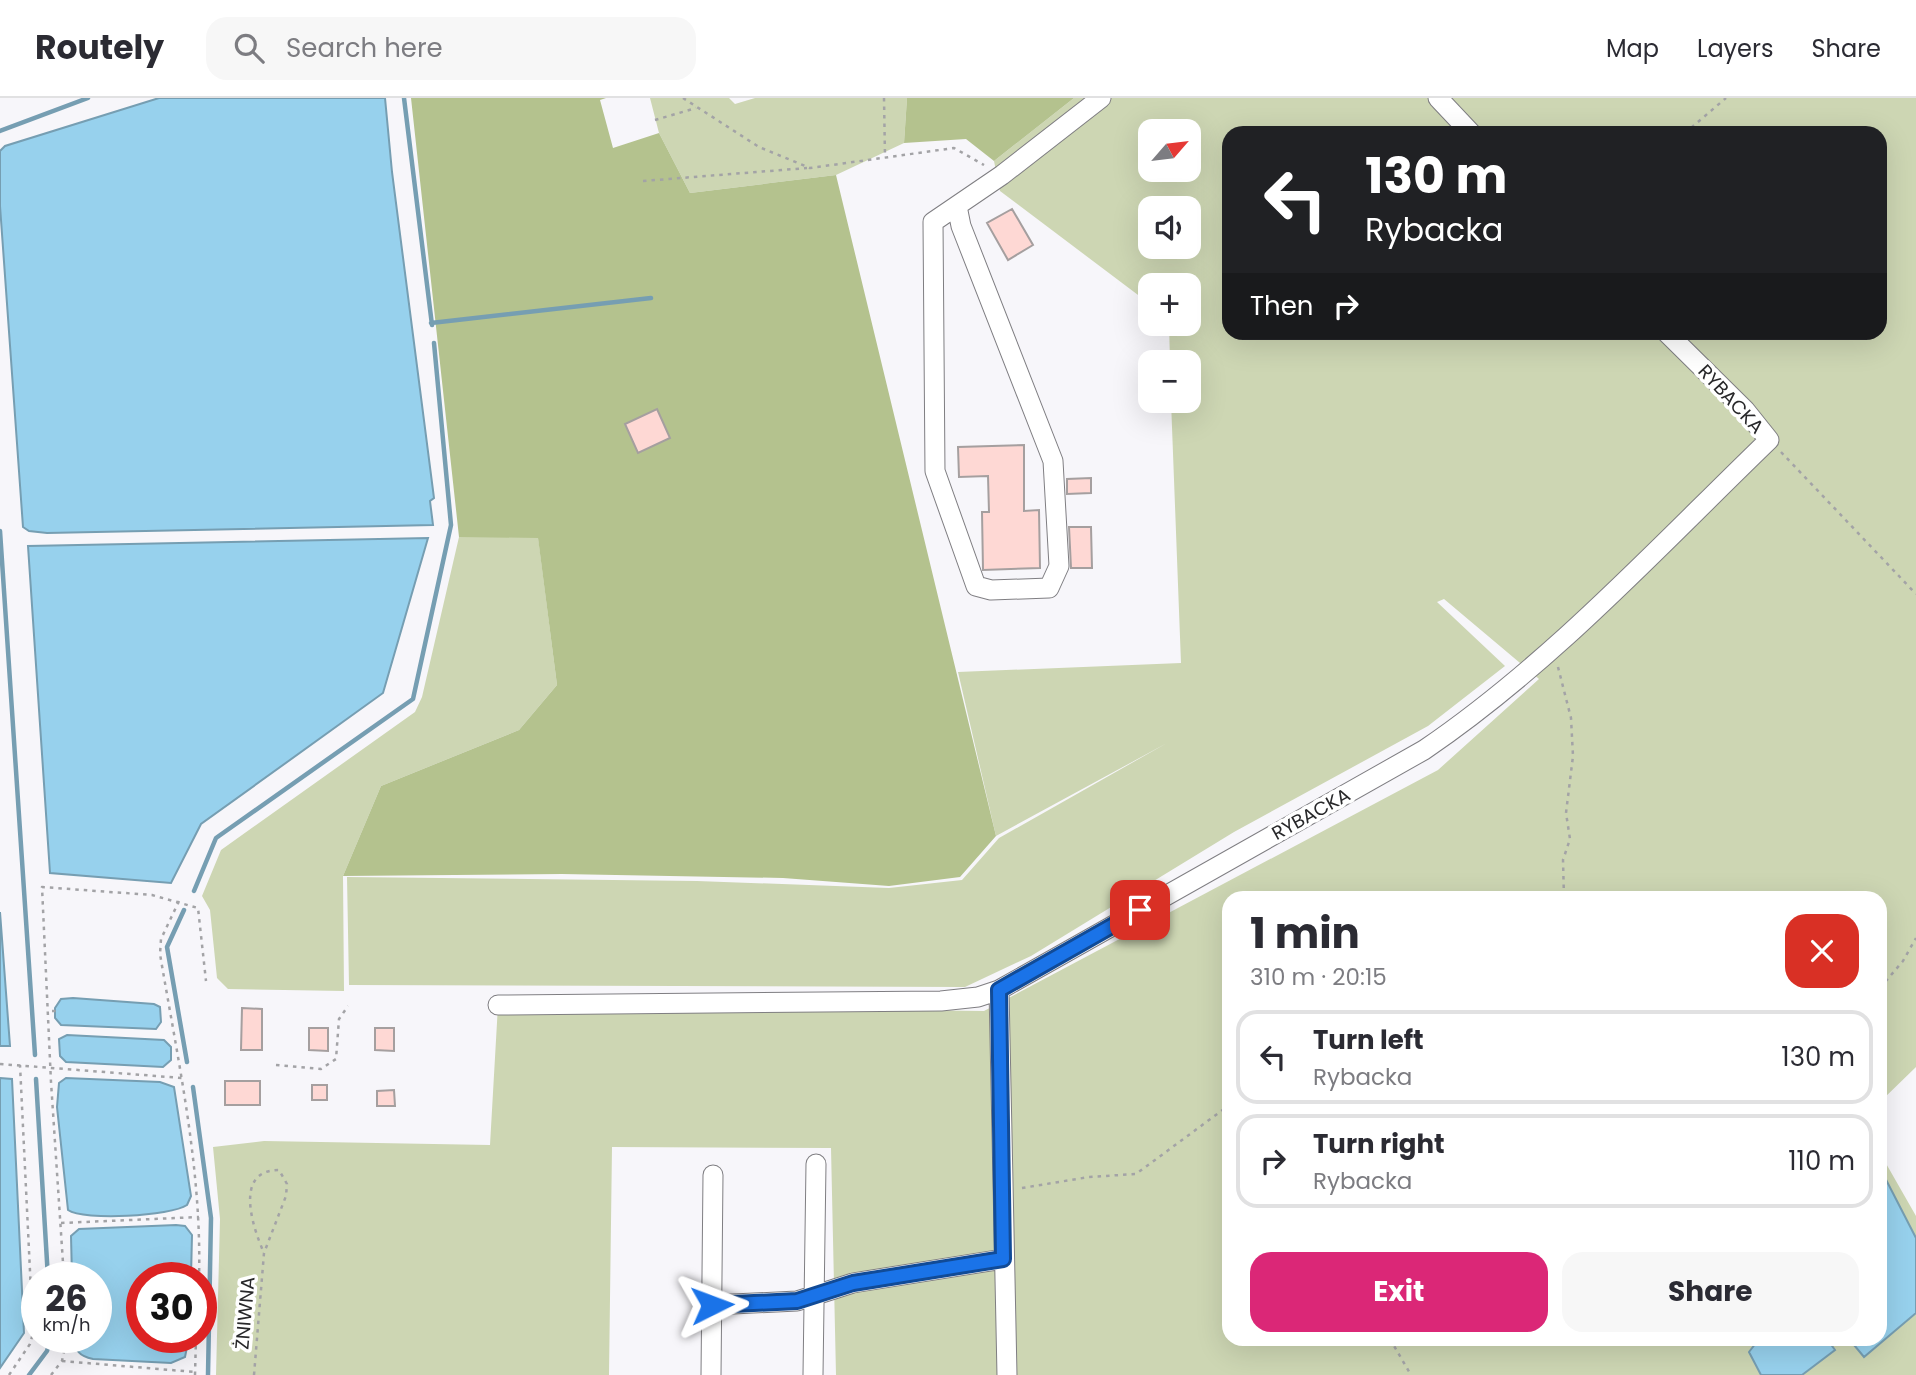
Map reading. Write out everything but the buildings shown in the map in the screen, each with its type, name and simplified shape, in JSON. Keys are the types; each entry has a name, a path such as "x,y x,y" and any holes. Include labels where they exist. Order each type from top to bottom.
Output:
{"street":[{"path":"957,206 964,234 1053,461 1059,566 1049,588 991,590 976,586 934,471 933,222 957,206 1002,176 1101,98"},
{"path":"1438,98 1464,126"},
{"name":"RYBACKA","path":"498,1005 941,1001 978,997 999,990 1424,750 1474,716 1554,647 1769,440 1745,410 1674,340"},
{"path":"999,990 1001,1191 1007,1375"},
{"path":"813,1375 816,1164"},
{"path":"711,1375 713,1175"},
{"path":"712,1305 797,1301 814,1293 853,1283 1003,1259"}],"path":[{"path":"683,98 759,147 810,168"},
{"path":"884,98 885,158"},
{"path":"1693,126 1726,98"},
{"path":"655,120 696,108"},
{"path":"643,181 810,168 954,148 1002,176"},
{"path":"1769,440 1916,594"},
{"path":"1554,647 1571,718 1573,757 1566,813 1570,839 1563,860 1564,891"},
{"path":"63,1262 51,1095 52,1068 42,887 152,895 198,908 206,981"},
{"path":"179,901 161,939 160,954 182,1078 200,1217 199,1262"},
{"path":"1887,980 1903,961 1916,938"},
{"path":"276,1065 321,1069 336,1059 339,1019 348,1006"},
{"path":"52,1011 57,1011"},
{"path":"0,1064 182,1078"},
{"path":"9,1375 30,1344 33,1333 20,1065"},
{"path":"1001,1191 1089,1177 1136,1174 1222,1110"},
{"name":"ŻNIWNA","path":"254,1375 264,1253 286,1196 287,1184 279,1170 270,1170 260,1175 253,1188 249,1209 264,1253"},
{"path":"61,1223 200,1217"},
{"path":"1394,1346 1410,1375"},
{"path":"51,1375 62,1361 64,1353"},
{"path":"62,1361 195,1373 196,1353"}],"green space":[{"path":"411,98 606,98 600,100 613,148 659,133 690,193 836,175 996,836 960,877 889,886 783,878 562,874 343,876 381,786 519,730 557,685 538,538 459,537"},
{"path":"650,98 729,98 735,104 755,98 907,98 904,143 836,175 690,193 659,133"},
{"path":"907,98 1074,98 994,161 966,139 904,143"},
{"path":"1074,98 1916,98 1916,1067 1887,1095 1887,891 1222,891 1222,1346 1887,1346 1887,1165 1916,1216 1916,1375 836,1375 831,1148 612,1147 609,1375 216,1375 220,1219 213,1147 264,1141 490,1145 498,1005 984,1011 1438,770 1539,679 1444,599 1437,602 1505,666 1428,726 1234,832 1031,956 965,987 349,985 347,877 697,881 889,888 962,880 999,838 1167,743 996,836 958,672 1181,663 1171,413 1201,413 1201,350 1170,350 1169,336 1201,336 1201,273 1138,273 1138,295 1000,191 994,161"},
{"path":"459,537 538,537 557,685 519,730 381,786 343,876 344,991 228,989 217,978 210,910 202,896 221,850 415,712 422,697"}],"water":[{"path":"159,98 385,98 434,498 430,501 433,525 47,533 29,531 23,527 0,206 0,151 5,146"},
{"path":"428,538 383,693 201,824 171,883 50,873 28,546"},
{"path":"0,912 10,1046 0,1046"},
{"path":"61,999 154,1004 160,1007 161,1022 156,1029 61,1025 55,1018 55,1008"},
{"path":"67,1035 164,1040 171,1047 171,1060 163,1067 66,1062 60,1056 59,1039"},
{"path":"0,1078 12,1079 21,1270 21,1337 0,1368"},
{"path":"66,1078 160,1082 174,1087 191,1196 187,1205 164,1212 128,1216 91,1215 68,1210 57,1107 59,1083"},
{"path":"1887,1182 1916,1238 1916,1313 1887,1338"},
{"path":"185,1226 192,1235 191,1262 126,1262 126,1353 186,1353 185,1357 171,1363 93,1359 81,1354 112,1353 112,1262 72,1262 71,1236 79,1229"},
{"path":"1754,1346 1832,1346 1835,1350 1802,1375 1761,1375 1749,1352"},
{"path":"1855,1346 1877,1346 1864,1357"}],"waterway":[{"path":"0,131 88,98"},
{"path":"404,98 432,325"},
{"path":"431,323 651,298"},
{"path":"194,891 216,838 413,699 451,525 434,343"},
{"path":"0,531 35,1055"},
{"path":"184,910 167,947 187,1062"},
{"path":"36,1079 47,1262"},
{"path":"193,1087 211,1218 208,1375"},
{"path":"29,1375 46,1353"}],"route":[{"path":"712,1305 797,1301 814,1293 853,1283 1003,1259 999,990 1140,910"}]}
